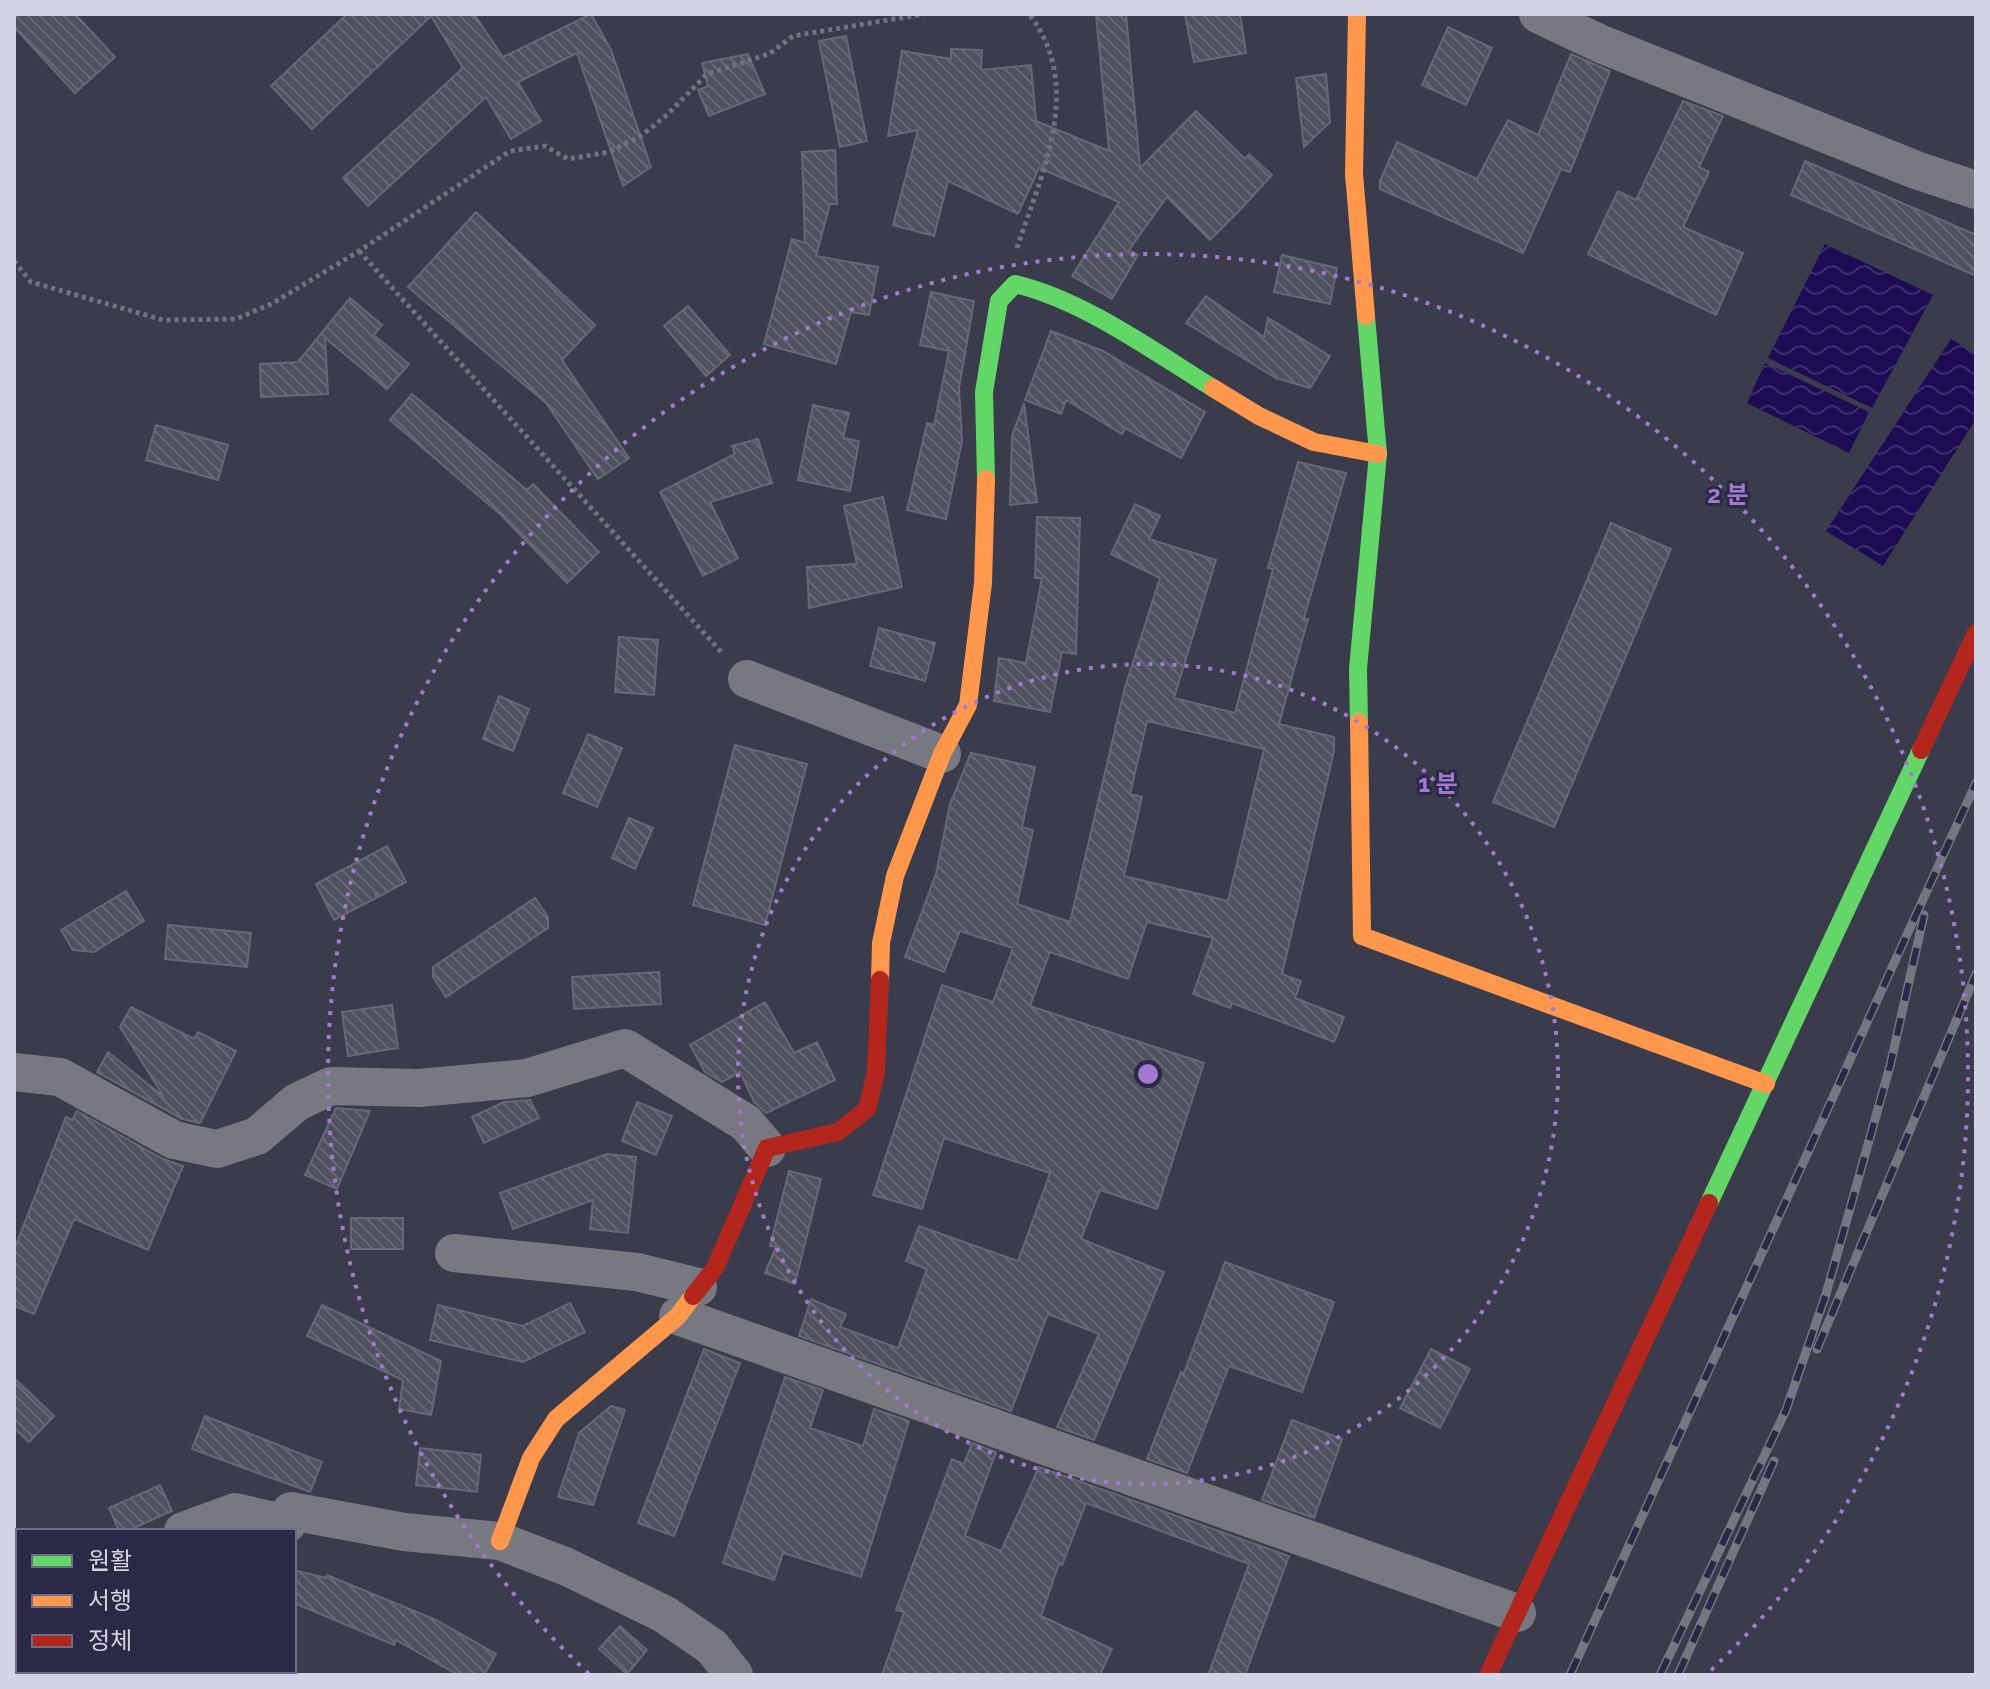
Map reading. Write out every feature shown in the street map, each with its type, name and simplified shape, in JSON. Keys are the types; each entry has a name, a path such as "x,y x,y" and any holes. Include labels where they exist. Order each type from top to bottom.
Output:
{"street":[{"path":"1357,14 1354,174 1378,454 1358,669 1362,936 1766,1084"},
{"path":"1538,14 1615,50 1916,170 1976,190"},
{"path":"767,1148 838,1132 867,1109 876,1073 881,943 895,876 942,754 968,705 978,652 987,443 984,392 999,301 1015,284 1041,290 1132,338 1259,416 1314,442 1378,454"},
{"path":"1488,1675 1976,633"},
{"path":"747,679 942,754"},
{"path":"14,1072 60,1077 174,1140 217,1149 257,1136 297,1102 331,1086 419,1088 527,1078 625,1048 746,1123 767,1148"},
{"path":"500,1541 531,1458 556,1419 688,1302 715,1268 767,1148"},
{"path":"454,1253 637,1272 688,1302 1517,1613"},
{"path":"188,1529 235,1512 287,1524 291,1511 404,1532 500,1541 567,1567 664,1614 712,1647 734,1675"}],"path":[{"path":"14,261 31,282 163,320 236,319 273,303 359,251 510,151 545,146 568,159 609,152 650,129 707,74 769,54 793,36 924,14"},
{"path":"999,301 1055,132 1059,87 1042,31 1029,14"},
{"path":"359,251 747,679"}],"water":[{"path":"1825,244 1933,295 1872,408 1768,358"},
{"path":"1951,339 1976,354 1976,419 1883,566 1826,531"},
{"path":"1765,363 1869,412 1849,453 1747,403"}],"building":[{"path":"14,14 75,14 115,57 75,93 14,27"},
{"path":"347,14 474,14 503,57 591,14 611,50 651,167 623,186 577,53 518,82 541,121 511,139 486,97 368,206 343,178 463,68 431,16 312,129 271,86"},
{"path":"1096,14 1126,14 1140,168 1196,111 1245,159 1249,154 1272,175 1239,211 1210,240 1167,197 1129,250 1138,255 1112,299 1072,276 1119,202 1039,168 1018,214 948,181 934,236 893,225 918,130 888,136 902,51 951,59 951,49 982,50 981,70 1031,65 1036,121 1109,151"},
{"path":"1185,14 1240,14 1246,53 1194,62"},
{"path":"1448,27 1492,48 1466,105 1422,85"},
{"path":"846,36 867,141 840,147 819,41"},
{"path":"748,54 765,94 709,116 698,90 708,86 702,63"},
{"path":"1571,54 1610,71 1570,172 1561,169 1523,253 1380,189 1380,181 1397,142 1477,179 1508,120 1538,135"},
{"path":"1326,74 1330,122 1304,147 1296,78"},
{"path":"1683,101 1723,116 1699,167 1709,172 1683,227 1743,253 1716,315 1588,254 1618,191 1636,200"},
{"path":"835,150 837,204 830,204 816,256 878,267 869,315 851,312 836,364 764,344 792,239 805,243 802,152"},
{"path":"1805,161 1976,235 1976,276 1791,195"},
{"path":"476,212 595,325 562,360 629,458 598,479 546,403 408,287"},
{"path":"1282,255 1337,268 1330,304 1274,292"},
{"path":"931,292 974,301 959,388 962,441 946,519 907,510 927,423 934,425 949,351 920,345"},
{"path":"1206,296 1264,337 1268,318 1330,356 1310,388 1276,378 1186,323"},
{"path":"350,298 382,325 374,335 409,364 387,389 325,338 328,394 261,397 260,364 298,362"},
{"path":"688,306 730,355 706,376 664,326"},
{"path":"1051,331 1103,351 1205,412 1181,458 1125,428 1122,434 1066,400 1061,414 1025,400"},
{"path":"412,394 527,490 533,484 599,552 567,583 501,515 390,420"},
{"path":"1024,403 1037,502 1010,505 1012,436"},
{"path":"813,405 849,413 843,438 859,441 850,491 798,480"},
{"path":"156,425 228,445 218,480 146,460"},
{"path":"758,439 772,483 710,502 738,558 703,576 660,492 735,454 732,446"},
{"path":"1298,462 1346,473 1304,618 1308,619 1279,724 1334,737 1334,751 1282,974 1301,981 1295,998 1344,1017 1334,1042 1232,1003 1230,1008 1193,994 1213,938 1147,922 1128,979 1050,952 1030,1006 1204,1063 1157,1209 1100,1190 1081,1239 1164,1272 1094,1440 1057,1427 1099,1334 1048,1314 1011,1411 799,1336 811,1299 846,1314 840,1327 898,1348 927,1269 906,1261 919,1226 1018,1261 1050,1173 944,1138 922,1209 873,1195 942,985 993,1002 1013,948 960,931 944,972 905,957 936,874 950,804 971,753 1035,767 1022,827 1033,830 1017,904 1070,922 1125,687 1160,578 1111,554 1135,504 1160,516 1149,539 1216,560 1174,698 1235,713 1273,569 1268,568","holes":["1147,721 1264,749 1228,901 1124,876 1142,797 1130,794"]},
{"path":"883,497 902,587 809,608 807,567 857,564 844,506"},
{"path":"1037,517 1080,518 1076,654 1062,652 1050,712 994,701 999,658 1026,663 1042,578 1035,578"},
{"path":"1611,523 1671,549 1554,827 1493,802"},
{"path":"879,628 935,643 925,681 870,666"},
{"path":"619,637 658,640 654,695 615,692"},
{"path":"499,696 529,709 513,751 483,739"},
{"path":"588,734 622,748 597,807 563,793"},
{"path":"735,745 807,764 765,925 693,905"},
{"path":"629,818 653,828 635,869 612,858"},
{"path":"387,846 406,882 378,897 375,892 376,898 334,920 316,884"},
{"path":"126,891 144,921 94,952 73,950 61,930"},
{"path":"535,898 548,917 548,928 446,997 433,977 433,967"},
{"path":"168,925 251,933 247,967 165,959"},
{"path":"659,972 661,1004 574,1009 572,977"},
{"path":"765,1002 794,1053 817,1042 835,1080 766,1113 754,1102 740,1072 722,1082 705,1072 690,1045"},
{"path":"392,1005 398,1048 348,1056 342,1012"},
{"path":"131,1007 194,1039 198,1032 236,1051 200,1123 182,1119 97,1072 108,1052 164,1097 120,1027"},
{"path":"530,1100 539,1118 484,1143 472,1117 504,1102"},
{"path":"637,1102 672,1116 656,1155 622,1141"},
{"path":"336,1108 370,1111 337,1189 305,1175"},
{"path":"77,1111 163,1159 183,1166 148,1250 74,1219 34,1314 14,1306 14,1250 66,1117 72,1120"},
{"path":"607,1154 636,1157 628,1233 590,1229 593,1200 513,1229 500,1193"},
{"path":"789,1171 821,1179 795,1284 765,1273 776,1247 770,1246"},
{"path":"351,1218 403,1218 403,1249 351,1249"},
{"path":"1225,1262 1334,1302 1302,1392 1229,1366 1187,1473 1147,1459 1181,1372 1184,1373"},
{"path":"570,1303 585,1332 523,1362 430,1340 438,1305 523,1326"},
{"path":"322,1305 441,1361 431,1415 399,1409 403,1380 307,1336"},
{"path":"704,1349 740,1363 674,1536 638,1523"},
{"path":"1431,1349 1470,1369 1440,1428 1400,1408"},
{"path":"785,1377 823,1390 810,1428 863,1446 874,1409 909,1421 861,1577 783,1553 774,1580 723,1563"},
{"path":"14,1378 54,1416 29,1442 14,1428"},
{"path":"611,1406 625,1410 593,1505 558,1497 579,1433"},
{"path":"205,1416 322,1462 310,1492 192,1449"},
{"path":"1292,1420 1342,1439 1314,1518 1262,1500"},
{"path":"972,1443 996,1452 965,1536 1001,1551 1039,1467 1289,1556 1245,1675 1208,1675 1249,1564 1086,1503 1062,1565 1059,1564 1041,1616 1112,1649 1100,1675 882,1675 904,1612 896,1610 952,1459 964,1464"},
{"path":"420,1448 481,1455 477,1492 416,1485"},
{"path":"160,1485 172,1511 132,1529 118,1529 109,1508"},
{"path":"296,1570 326,1578 327,1575 436,1620 496,1654 484,1675 458,1675 396,1640 394,1645 296,1604"},
{"path":"620,1626 647,1650 627,1674 599,1649"}],"railway":[{"path":"1570,1675 1976,783"},
{"path":"1660,1675 1786,1410 1826,1294 1890,1066 1924,915"},
{"path":"1817,1349 1976,974"},
{"path":"1678,1675 1774,1461"}],"traffic: fast":[{"path":"986,479 984,392 999,301 1015,284 1092,314 1213,388"},
{"path":"1359,722 1358,669 1378,454 1366,316"},
{"path":"1709,1203 1921,750"}],"traffic: slow":[{"path":"1357,14 1354,174 1366,316"},
{"path":"1213,388 1259,416 1314,442 1378,454"},
{"path":"880,980 881,943 895,876 942,754 968,705 983,583 986,479"},
{"path":"1359,722 1362,936 1766,1084"},
{"path":"500,1541 531,1458 556,1419 678,1316 693,1296"}],"traffic: jam":[{"path":"1921,750 1976,633"},
{"path":"693,1296 715,1268 767,1148 838,1132 867,1109 876,1073 880,980"},
{"path":"1488,1675 1709,1203"}]}
